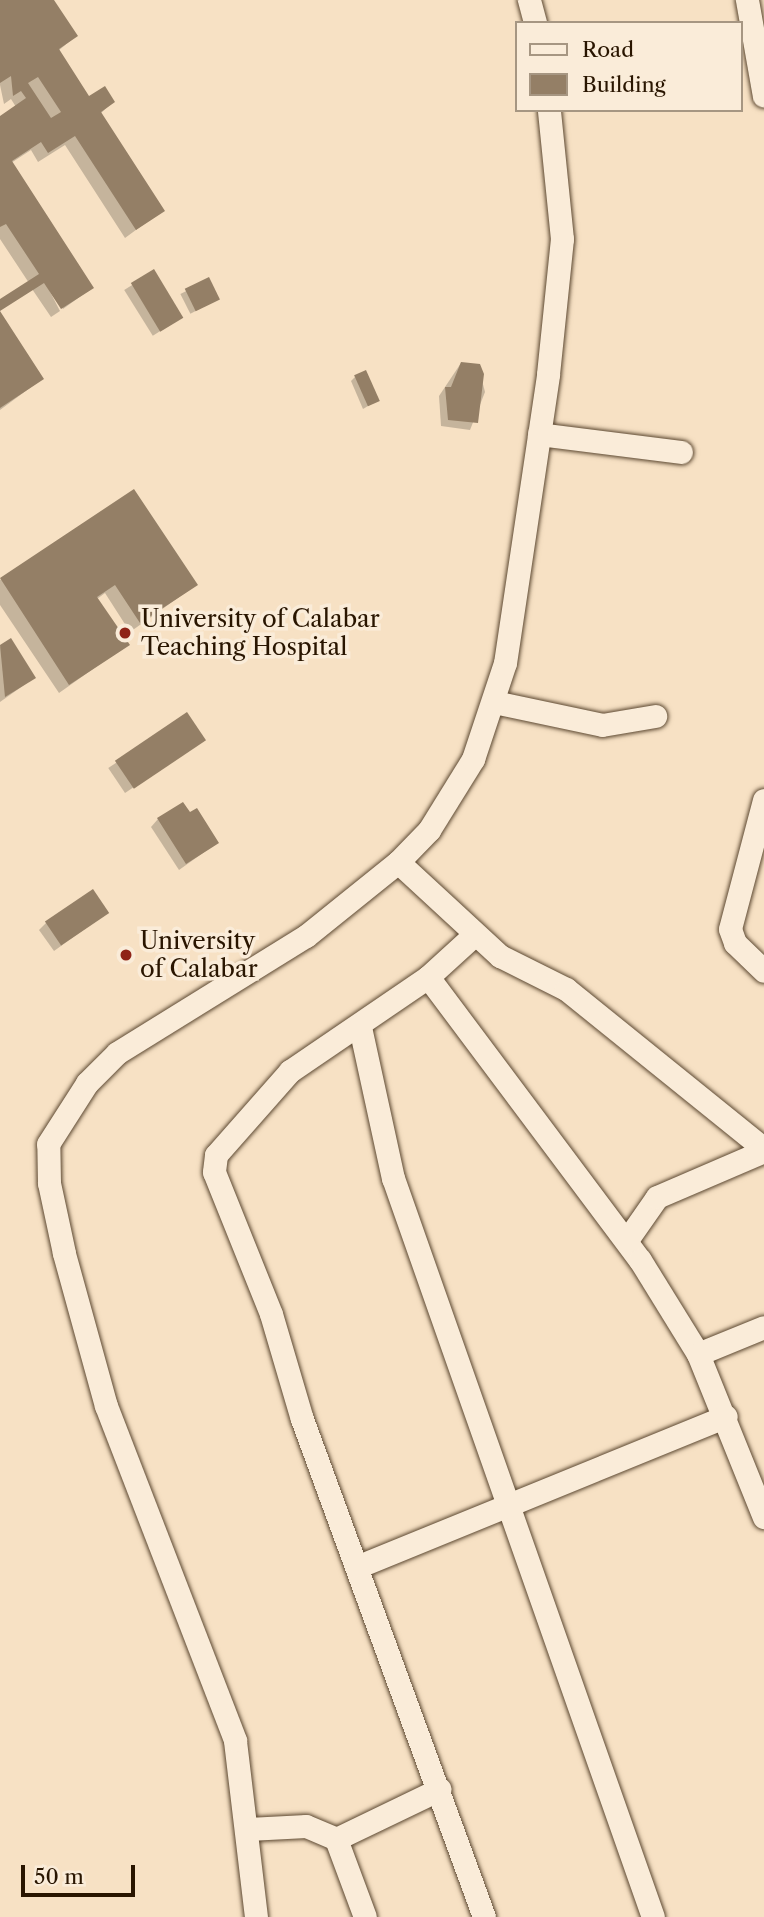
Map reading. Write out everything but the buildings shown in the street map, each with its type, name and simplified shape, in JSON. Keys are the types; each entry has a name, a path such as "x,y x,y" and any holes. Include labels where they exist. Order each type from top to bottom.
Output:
{"street":[{"path":"529,0 534,21"},
{"path":"747,0 758,21 764,96"},
{"path":"256,1917 248,1829 223,1700 106,1406 49,1183 48,1144 87,1083 117,1052 306,936 398,862 452,795 494,702 539,435 562,239 550,112"},
{"path":"539,435 681,452"},
{"path":"494,702 602,725 656,716"},
{"path":"764,800 760,834 730,929 735,943 764,971"},
{"path":"398,862 474,934 585,1002 764,1150 657,1197 627,1240"},
{"path":"474,934 428,977 359,1027 290,1070 216,1156 214,1172 440,1789 484,1917"},
{"path":"428,977 603,1218 627,1240 698,1354 726,1416 764,1517"},
{"path":"359,1027 393,1178 653,1917"},
{"path":"698,1354 764,1327"},
{"path":"359,1566 508,1509 726,1416"},
{"path":"336,1839 440,1789"},
{"path":"248,1829 306,1826 336,1839 365,1917"}],"place":[{"name":"University of Calabar Teaching Hospital","path":"125,633"},
{"name":"University of Calabar","path":"126,955"}]}
